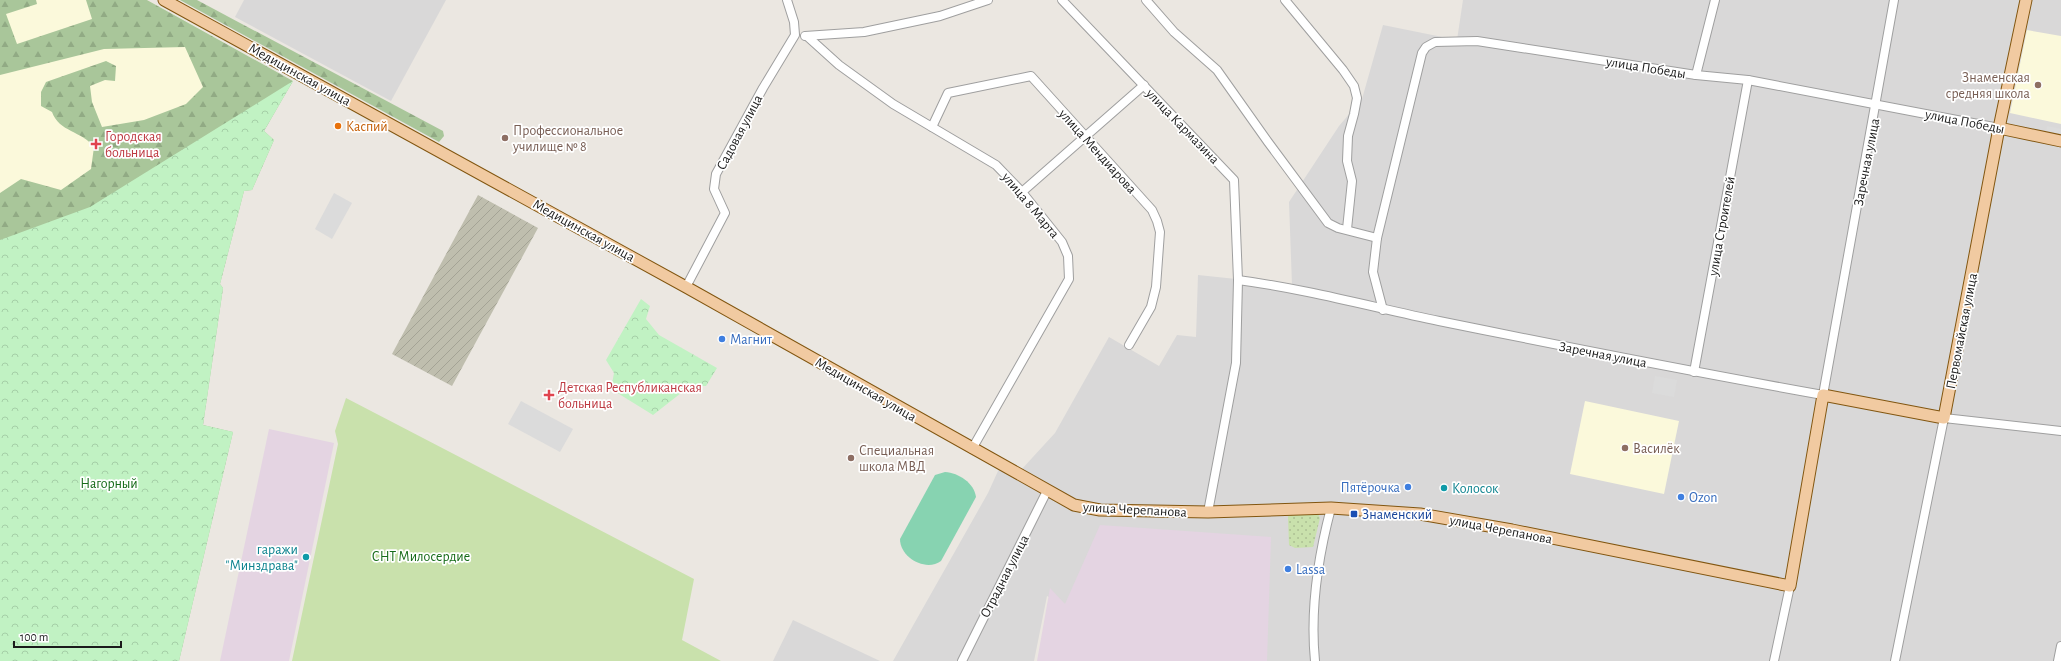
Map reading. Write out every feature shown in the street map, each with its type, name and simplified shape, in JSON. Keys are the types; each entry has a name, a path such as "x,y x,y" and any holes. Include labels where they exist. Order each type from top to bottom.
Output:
{"main road":[{"name":"Медицинская улица","path":"164,0 686,287 1001,465"},
{"name":"Первомайская улица","path":"1944,418 1999,128 2026,0"},
{"name":"улица Победы","path":"1999,128 2061,141"},
{"name":"Заречная улица","path":"1790,586 1823,395 1944,418"},
{"name":"улица Черепанова","path":"1001,465 1069,504 1091,509 1208,512 1331,508 1420,514 1512,530 1790,586"}],"street":[{"path":"787,0 794,22 795,34 808,37 864,32 940,16 988,0"},
{"name":"улица Кармазина","path":"1062,0 1234,180 1238,280"},
{"path":"1146,0 1174,32 1217,70 1328,223 1377,238"},
{"path":"1285,0 1343,70 1354,86 1356,98 1354,114 1348,136 1347,161 1352,182 1347,230"},
{"path":"1696,75 1715,0"},
{"name":"Заречная улица","path":"1238,280 1285,286 1383,310 1694,372 1823,395 1877,104 1894,0"},
{"name":"Садовая улица","path":"686,287 725,213 714,189 716,174 763,88 795,34"},
{"name":"улица 8 Марта","path":"808,37 839,65 893,104 996,165 1022,192 1062,242 1068,256 1069,279 972,448"},
{"name":"улица Победы","path":"1383,310 1373,272 1377,238 1422,53 1426,47 1434,42 1477,40 1696,75 1748,80 1999,128"},
{"name":"улица Мендиарова","path":"932,127 948,93 1030,76 1085,136 1152,210 1160,232 1156,287 1151,307 1129,344"},
{"name":"улица Строителей","path":"1694,372 1748,80"},
{"path":"1022,192 1144,85"},
{"name":"улица Черепанова","path":"1208,512 1236,363 1238,280"},
{"name":"Заречная улица","path":"1944,418 2061,431"},
{"name":"Первомайская улица","path":"1895,661 1944,418"},
{"name":"Отрадная улица","path":"962,661 1047,492"},
{"path":"1315,661 1314,609 1321,552 1331,508"},
{"name":"Заречная улица","path":"1774,661 1790,586"},
{"path":"2058,661 2061,646"}],"shaded area":[{"name":"Городская больница","path":"0,0 147,0 293,81 90,207 0,240"},
{"path":"244,0 446,0 391,101 235,17"},
{"name":"Знаменский","path":"1463,0 2061,0 2061,661 1163,661 1047,596 1034,661 893,661 988,493 1003,460 1021,470 1055,433 1109,337 1159,366 1177,335 1196,337 1198,275 1292,285 1289,202 1339,126 1362,99 1383,25 1457,40"},
{"name":"Знаменская средняя школа","path":"2027,30 2061,36 2061,124 2010,113"},
{"path":"2047,126 2061,129 2061,135 2046,132"},
{"path":"334,193 352,203 332,239 315,229"},
{"path":"478,195 538,228 452,386 392,354"},
{"path":"1655,376 1677,380 1674,397 1652,393"},
{"path":"521,401 573,429 560,452 508,424"},
{"name":"Василёк","path":"1585,401 1679,421 1664,494 1570,474"},
{"path":"269,429 334,443 289,661 220,661"},
{"path":"1100,525 1271,537 1267,661 1037,661 1050,588 1065,604"},
{"path":"793,620 880,661 773,661"}],"green space":[{"name":"Нагорный","path":"0,0 36,0 37,4 6,14 17,44 92,19 86,0 147,0 293,81 264,131 274,140 252,190 244,191 220,284 223,288 203,425 233,432 179,661 0,661 0,193 21,179 61,190 91,169 94,147 83,138 65,128 55,119 52,112 41,106 41,92 46,82 106,61 116,66 115,81 105,80 90,86 92,102 102,127 144,120 186,104 203,87 185,47 104,49 0,75"},
{"path":"180,0 197,0 443,131 444,136 439,142"},
{"name":"Нагорный","path":"293,81 264,131 274,140 252,190 244,191 220,284 223,288 203,425 233,432 179,661 0,661 0,240 90,207"},
{"path":"641,299 650,306 646,319 659,335 717,368 706,386 690,386 653,415 611,389 614,373 606,360"},
{"name":"СНТ Милосердие","path":"346,398 694,579 682,640 721,661 292,661 338,444 335,431"},
{"path":"945,472 955,474 969,483 975,492 976,497 941,561 935,564 921,564 909,557 904,552 900,539 935,475"},
{"path":"1290,512 1318,514 1320,518 1313,547 1295,548 1289,545 1288,517"}],"place":[{"name":"Знаменская средняя школа","path":"2038,85"},
{"name":"Каспий","path":"338,126"},
{"name":"Профессиональное училище № 8","path":"505,138"},
{"name":"Городская больница","path":"96,144"},
{"name":"Магнит","path":"722,339"},
{"name":"Детская Республиканская больница","path":"549,395"},
{"name":"Василёк","path":"1625,448"},
{"name":"Специальная школа МВД","path":"851,458"},
{"name":"Пятёрочка","path":"1408,487"},
{"name":"Колосок","path":"1444,488"},
{"name":"Ozon","path":"1681,497"},
{"name":"Знаменский","path":"1354,514"},
{"name":"гаражи \"Минздрава\"","path":"306,557"},
{"name":"Lassa","path":"1288,569"}]}
